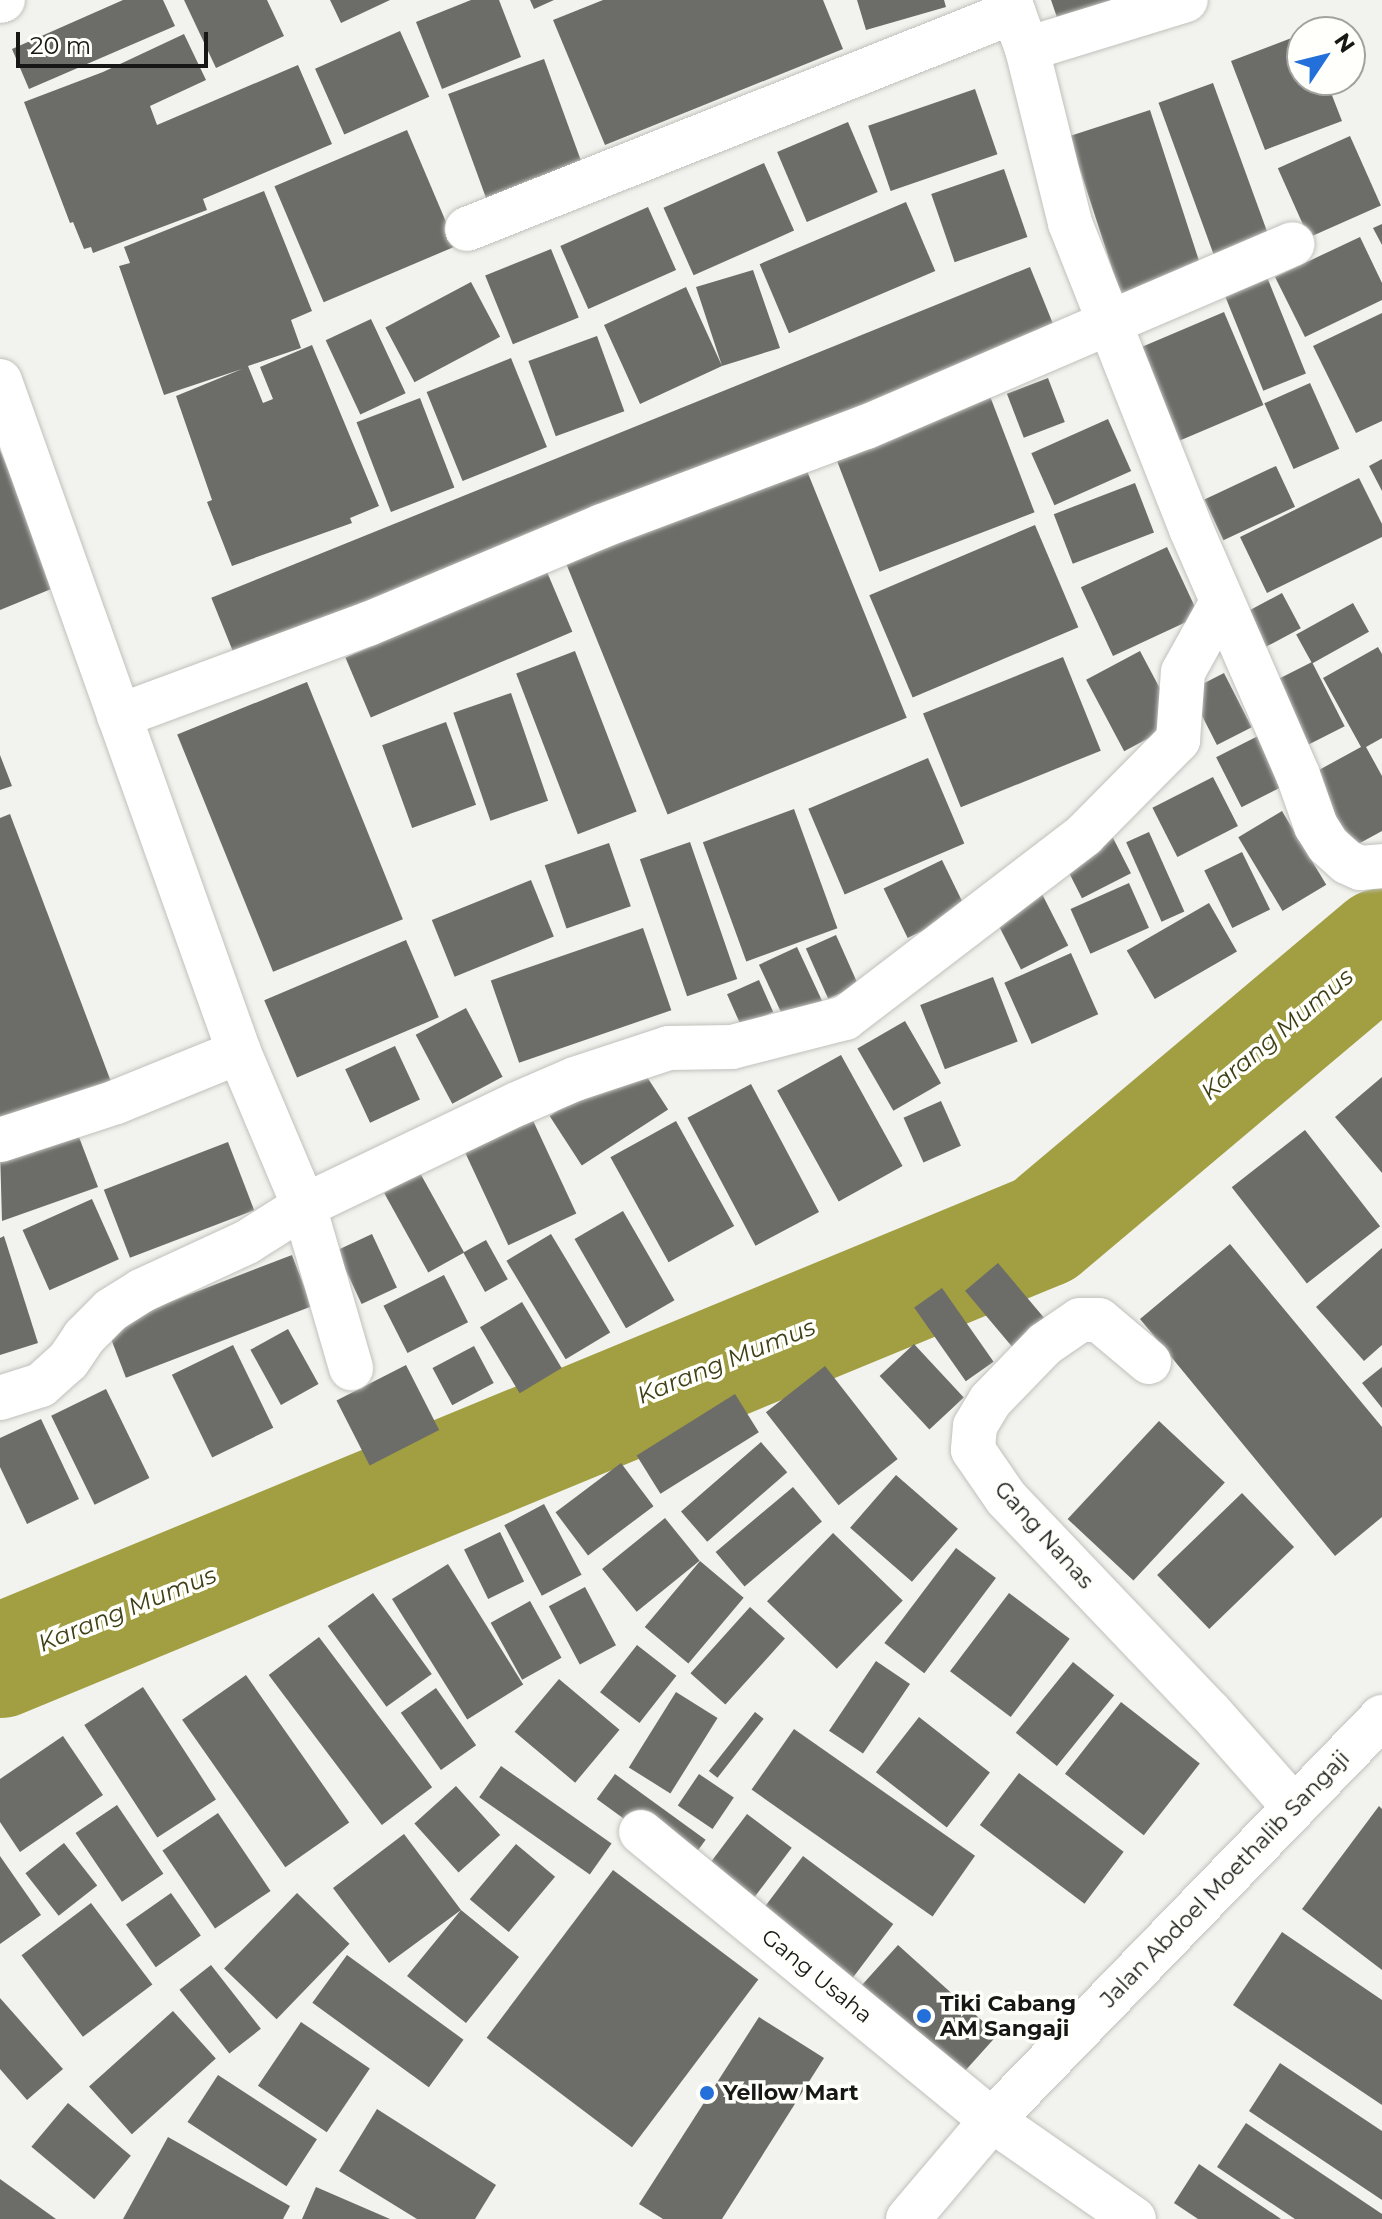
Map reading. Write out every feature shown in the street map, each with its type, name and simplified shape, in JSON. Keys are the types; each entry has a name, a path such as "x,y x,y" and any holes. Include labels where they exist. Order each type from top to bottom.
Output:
{"street":[{"path":"467,229 1017,20 1186,0"},
{"path":"1017,20 1070,223 1222,602 1298,775 1316,826 1328,845 1347,862 1360,868 1382,866"},
{"path":"119,716 368,624 602,526 866,427 1292,244"},
{"path":"0,381 239,1052 304,1206 351,1368"},
{"path":"0,1398 41,1385 68,1361 84,1337 111,1310 141,1291 247,1242 304,1206 575,1079 669,1048 732,1047 845,1018 1084,835 1178,740 1183,672 1222,602"},
{"path":"0,1140 116,1102 239,1052"},
{"name":"Gang Nanas","path":"1149,1362 1099,1320 1080,1320 1045,1344 990,1401 975,1426 973,1450 1006,1498 1210,1712 1294,1807"},
{"name":"Jalan Abdoel Moethalib Sangaji","path":"908,2219 992,2120 1382,1717"},
{"name":"Gang Usaha","path":"641,1832 992,2120 1134,2219"}],"building":[{"path":"123,0 163,0 175,26 29,89 12,49"},
{"path":"184,0 267,0 284,36 216,68"},
{"path":"330,0 390,0 341,23"},
{"path":"471,0 499,0 521,57 442,89 416,22"},
{"path":"530,0 554,0 534,9"},
{"path":"603,0 823,0 843,49 605,145 553,20"},
{"path":"857,0 944,0 946,7 866,30"},
{"path":"1051,0 1142,0 1061,29"},
{"path":"400,31 429,97 344,135 315,69"},
{"path":"184,34 206,80 150,106 157,125 298,65 332,144 203,199 207,210 93,253 91,247 84,249 73,222 70,223 24,102 103,72"},
{"path":"1286,40 1286,96 1332,96 1342,121 1265,150 1231,61"},
{"path":"544,59 586,174 490,209 448,94"},
{"path":"1213,83 1268,234 1214,254 1158,103"},
{"path":"975,89 997,154 891,191 868,126"},
{"path":"1150,110 1204,276 1123,303 1069,136"},
{"path":"848,122 878,192 807,222 777,152"},
{"path":"407,130 456,246 324,302 274,186"},
{"path":"1350,136 1381,205 1309,238 1278,168"},
{"path":"764,163 794,231 694,275 664,208"},
{"path":"1004,169 1027,237 955,262 931,194"},
{"path":"264,191 312,311 291,320 301,348 248,366 263,403 273,399 260,367 312,345 379,506 350,518 352,523 232,566 207,502 212,500 176,396 242,369 164,395 119,266 130,263 124,247"},
{"path":"906,202 935,271 789,333 760,264"},
{"path":"648,207 676,270 588,309 560,246"},
{"path":"1382,224 1382,245 1373,228"},
{"path":"1360,237 1382,283 1382,300 1305,337 1275,277"},
{"path":"551,249 579,318 513,344 485,276"},
{"path":"1030,267 1058,336 239,666 211,598"},
{"path":"753,270 780,348 722,366 696,287"},
{"path":"1267,277 1306,373 1263,391 1224,294"},
{"path":"471,282 500,337 414,382 385,328"},
{"path":"686,287 722,366 640,404 604,325"},
{"path":"1224,312 1263,405 1170,444 1131,351"},
{"path":"1382,313 1382,421 1356,433 1313,346"},
{"path":"371,319 406,393 360,414 326,340"},
{"path":"597,336 624,411 556,436 528,361"},
{"path":"511,358 547,447 463,481 427,392"},
{"path":"1048,378 1065,422 1024,438 1007,394"},
{"path":"1310,383 1339,449 1294,469 1264,403"},
{"path":"988,391 1035,512 880,572 833,450"},
{"path":"420,398 454,488 391,512 357,422"},
{"path":"1108,419 1131,471 1054,505 1031,453"},
{"path":"0,450 56,587 0,610"},
{"path":"1382,459 1382,491 1369,466"},
{"path":"803,461 907,718 668,814 564,558"},
{"path":"1276,466 1295,507 1223,540 1204,499"},
{"path":"1359,478 1382,524 1382,537 1267,593 1240,537"},
{"path":"1135,483 1154,532 1073,564 1054,514"},
{"path":"1035,525 1078,627 913,698 869,595"},
{"path":"1167,547 1199,616 1113,656 1081,587"},
{"path":"547,572 572,632 371,717 345,658"},
{"path":"1282,593 1301,628 1261,649 1242,614"},
{"path":"1353,603 1369,632 1312,663 1296,635"},
{"path":"1378,647 1382,654 1382,738 1366,747 1382,776 1382,831 1349,849 1308,776 1361,747 1323,678"},
{"path":"575,651 637,812 578,834 516,674"},
{"path":"1140,651 1178,723 1124,751 1086,680"},
{"path":"1063,657 1101,751 961,807 923,714"},
{"path":"1312,662 1345,726 1308,745 1275,681"},
{"path":"1224,673 1252,727 1217,745 1189,691"},
{"path":"307,682 403,919 273,972 177,734"},
{"path":"511,693 548,801 490,821 453,713"},
{"path":"446,722 476,805 412,828 382,745"},
{"path":"1258,736 1283,786 1242,807 1216,757"},
{"path":"0,755 12,786 0,790"},
{"path":"928,758 964,844 845,894 808,809"},
{"path":"1213,777 1238,826 1177,857 1152,808"},
{"path":"794,809 837,928 746,962 703,842"},
{"path":"1282,811 1326,885 1283,911 1238,837"},
{"path":"10,814 113,1087 0,1129 0,818"},
{"path":"1149,832 1184,911 1162,922 1126,842"},
{"path":"1111,834 1131,873 1082,898 1062,859"},
{"path":"690,842 737,979 687,996 640,859"},
{"path":"609,843 631,906 567,928 545,865"},
{"path":"1242,852 1270,910 1232,928 1204,870"},
{"path":"942,860 966,909 908,938 884,888"},
{"path":"531,880 554,937 455,977 432,920"},
{"path":"1129,883 1149,928 1090,954 1071,909"},
{"path":"1041,892 1068,945 1021,970 994,916"},
{"path":"1209,903 1237,951 1155,999 1127,950"},
{"path":"643,928 671,1010 519,1063 491,980"},
{"path":"836,935 858,985 828,999 806,948"},
{"path":"406,940 439,1017 297,1077 264,1000"},
{"path":"797,947 826,1009 788,1026 759,965"},
{"path":"1071,953 1098,1014 1032,1044 1004,983"},
{"path":"993,977 1018,1041 945,1069 920,1005"},
{"path":"759,980 773,1012 741,1026 727,994"},
{"path":"466,1008 503,1077 452,1104 416,1035"},
{"path":"905,1021 941,1083 893,1111 857,1048"},
{"path":"395,1046 420,1099 370,1123 345,1069"},
{"path":"841,1055 903,1166 839,1201 777,1090"},
{"path":"636,1060 668,1109 582,1166 550,1116"},
{"path":"1382,1077 1382,1173 1335,1117"},
{"path":"751,1084 819,1212 756,1246 687,1118"},
{"path":"941,1101 961,1146 923,1162 904,1118"},
{"path":"529,1112 576,1214 508,1245 461,1144"},
{"path":"676,1121 734,1226 669,1262 610,1157"},
{"path":"74,1124 98,1187 2,1221 0,1150"},
{"path":"1305,1130 1380,1226 1307,1283 1232,1187"},
{"path":"228,1142 254,1210 130,1258 104,1190"},
{"path":"420,1173 464,1253 428,1272 384,1193"},
{"path":"92,1199 119,1259 49,1290 23,1230"},
{"path":"623,1211 674,1300 626,1328 575,1239"},
{"path":"372,1234 397,1287 362,1304 337,1250"},
{"path":"551,1234 610,1333 566,1359 506,1261"},
{"path":"4,1236 38,1343 0,1355 0,1238"},
{"path":"486,1240 508,1279 485,1292 463,1253"},
{"path":"1230,1244 1382,1427 1382,1517 1335,1556 1140,1319"},
{"path":"1382,1248 1382,1345 1364,1361 1316,1307"},
{"path":"292,1255 312,1306 126,1378 106,1326"},
{"path":"998,1263 1051,1326 1018,1353 965,1291"},
{"path":"444,1275 468,1322 407,1353 383,1306"},
{"path":"942,1288 994,1362 966,1381 914,1308"},
{"path":"522,1302 562,1368 520,1393 480,1327"},
{"path":"288,1329 319,1384 281,1405 250,1350"},
{"path":"914,1344 964,1397 929,1429 880,1376"},
{"path":"233,1345 273,1428 212,1457 172,1375"},
{"path":"474,1346 494,1383 452,1405 433,1368"},
{"path":"406,1365 439,1430 370,1465 337,1400"},
{"path":"825,1366 898,1459 839,1505 766,1412"},
{"path":"1382,1367 1382,1408 1362,1383"},
{"path":"106,1389 149,1478 95,1505 51,1416"},
{"path":"735,1394 759,1432 660,1494 637,1455"},
{"path":"41,1419 79,1499 27,1524 0,1467 0,1438"},
{"path":"1159,1421 1225,1482 1133,1580 1068,1519"},
{"path":"761,1442 787,1472 707,1542 681,1512"},
{"path":"621,1463 653,1506 588,1555 556,1512"},
{"path":"896,1475 958,1529 912,1582 850,1528"},
{"path":"793,1487 822,1521 745,1586 716,1552"},
{"path":"1242,1493 1294,1547 1209,1629 1157,1575"},
{"path":"544,1504 582,1575 542,1596 504,1525"},
{"path":"665,1518 700,1561 637,1612 602,1569"},
{"path":"500,1532 524,1581 488,1599 464,1550"},
{"path":"833,1533 903,1600 837,1669 767,1601"},
{"path":"956,1548 996,1578 924,1673 884,1643"},
{"path":"700,1561 744,1598 688,1664 645,1627"},
{"path":"448,1564 523,1684 467,1719 392,1599"},
{"path":"585,1587 616,1645 580,1665 549,1606"},
{"path":"373,1593 432,1674 386,1707 328,1626"},
{"path":"1009,1593 1070,1639 1011,1717 950,1671"},
{"path":"530,1601 562,1658 522,1680 491,1623"},
{"path":"750,1607 785,1638 725,1705 690,1673"},
{"path":"319,1637 432,1787 382,1825 269,1675"},
{"path":"637,1645 676,1676 639,1723 600,1692"},
{"path":"876,1661 910,1684 863,1754 829,1731"},
{"path":"1073,1662 1114,1695 1057,1766 1016,1733"},
{"path":"246,1675 349,1822 285,1867 182,1720"},
{"path":"559,1679 620,1730 575,1783 515,1732"},
{"path":"143,1687 216,1799 157,1838 84,1725"},
{"path":"436,1688 476,1745 441,1770 401,1713"},
{"path":"676,1692 718,1718 670,1793 629,1767"},
{"path":"1121,1702 1200,1764 1144,1835 1065,1774"},
{"path":"755,1712 764,1719 717,1778 709,1771"},
{"path":"919,1717 990,1772 947,1828 876,1772"},
{"path":"794,1729 975,1856 933,1916 752,1790"},
{"path":"63,1736 103,1795 20,1852 0,1822 0,1779"},
{"path":"501,1766 612,1843 590,1875 479,1797"},
{"path":"1019,1773 1124,1852 1085,1904 980,1825"},
{"path":"615,1774 706,1840 687,1865 597,1799"},
{"path":"699,1774 734,1797 713,1829 678,1806"},
{"path":"456,1786 500,1835 459,1873 414,1823"},
{"path":"117,1805 163,1874 122,1902 76,1833"},
{"path":"1379,1806 1382,1809 1382,1970 1302,1909"},
{"path":"218,1813 271,1891 215,1928 162,1850"},
{"path":"747,1814 792,1848 747,1908 702,1874"},
{"path":"404,1834 461,1910 389,1963 333,1888"},
{"path":"64,1843 97,1886 59,1916 25,1873"},
{"path":"516,1844 555,1877 509,1932 470,1899"},
{"path":"0,1856 41,1915 0,1944"},
{"path":"803,1856 893,1924 842,1992 752,1924"},
{"path":"613,1870 758,1980 632,2147 487,2038"},
{"path":"171,1893 201,1936 156,1967 126,1925"},
{"path":"297,1893 350,1944 277,2019 224,1969"},
{"path":"91,1903 152,1984 83,2037 22,1955"},
{"path":"461,1910 519,1957 466,2023 407,1976"},
{"path":"1282,1932 1382,2000 1382,2105 1233,2005"},
{"name":"Tiki Cabang AM Sangaji","path":"898,1945 998,2035 951,2087 851,1997"},
{"path":"347,1955 463,2040 429,2087 312,2003"},
{"path":"211,1965 261,2029 229,2053 179,1990"},
{"path":"0,1998 63,2069 27,2100 0,2069"},
{"path":"173,2011 216,2059 132,2134 89,2087"},
{"path":"759,2017 824,2058 722,2219 663,2219 639,2204"},
{"path":"301,2022 370,2068 327,2132 258,2086"},
{"path":"1280,2063 1382,2131 1382,2200 1249,2111"},
{"path":"218,2075 317,2139 286,2186 188,2122"},
{"path":"68,2103 131,2156 94,2199 31,2147"},
{"path":"377,2109 496,2185 475,2219 417,2219 339,2171"},
{"path":"1246,2123 1382,2214 1382,2219 1295,2219 1217,2167"},
{"path":"168,2137 290,2206 283,2219 123,2219"},
{"path":"1199,2164 1281,2219 1198,2219 1174,2203"},
{"path":"0,2179 56,2219 0,2219"},
{"path":"316,2187 390,2219 302,2219"}],"waterway":[{"name":"Karang Mumus","path":"0,1661 1044,1230 1382,945"}],"place":[{"name":"Tiki Cabang AM Sangaji","path":"924,2016"},
{"name":"Yellow Mart","path":"707,2093"}]}
